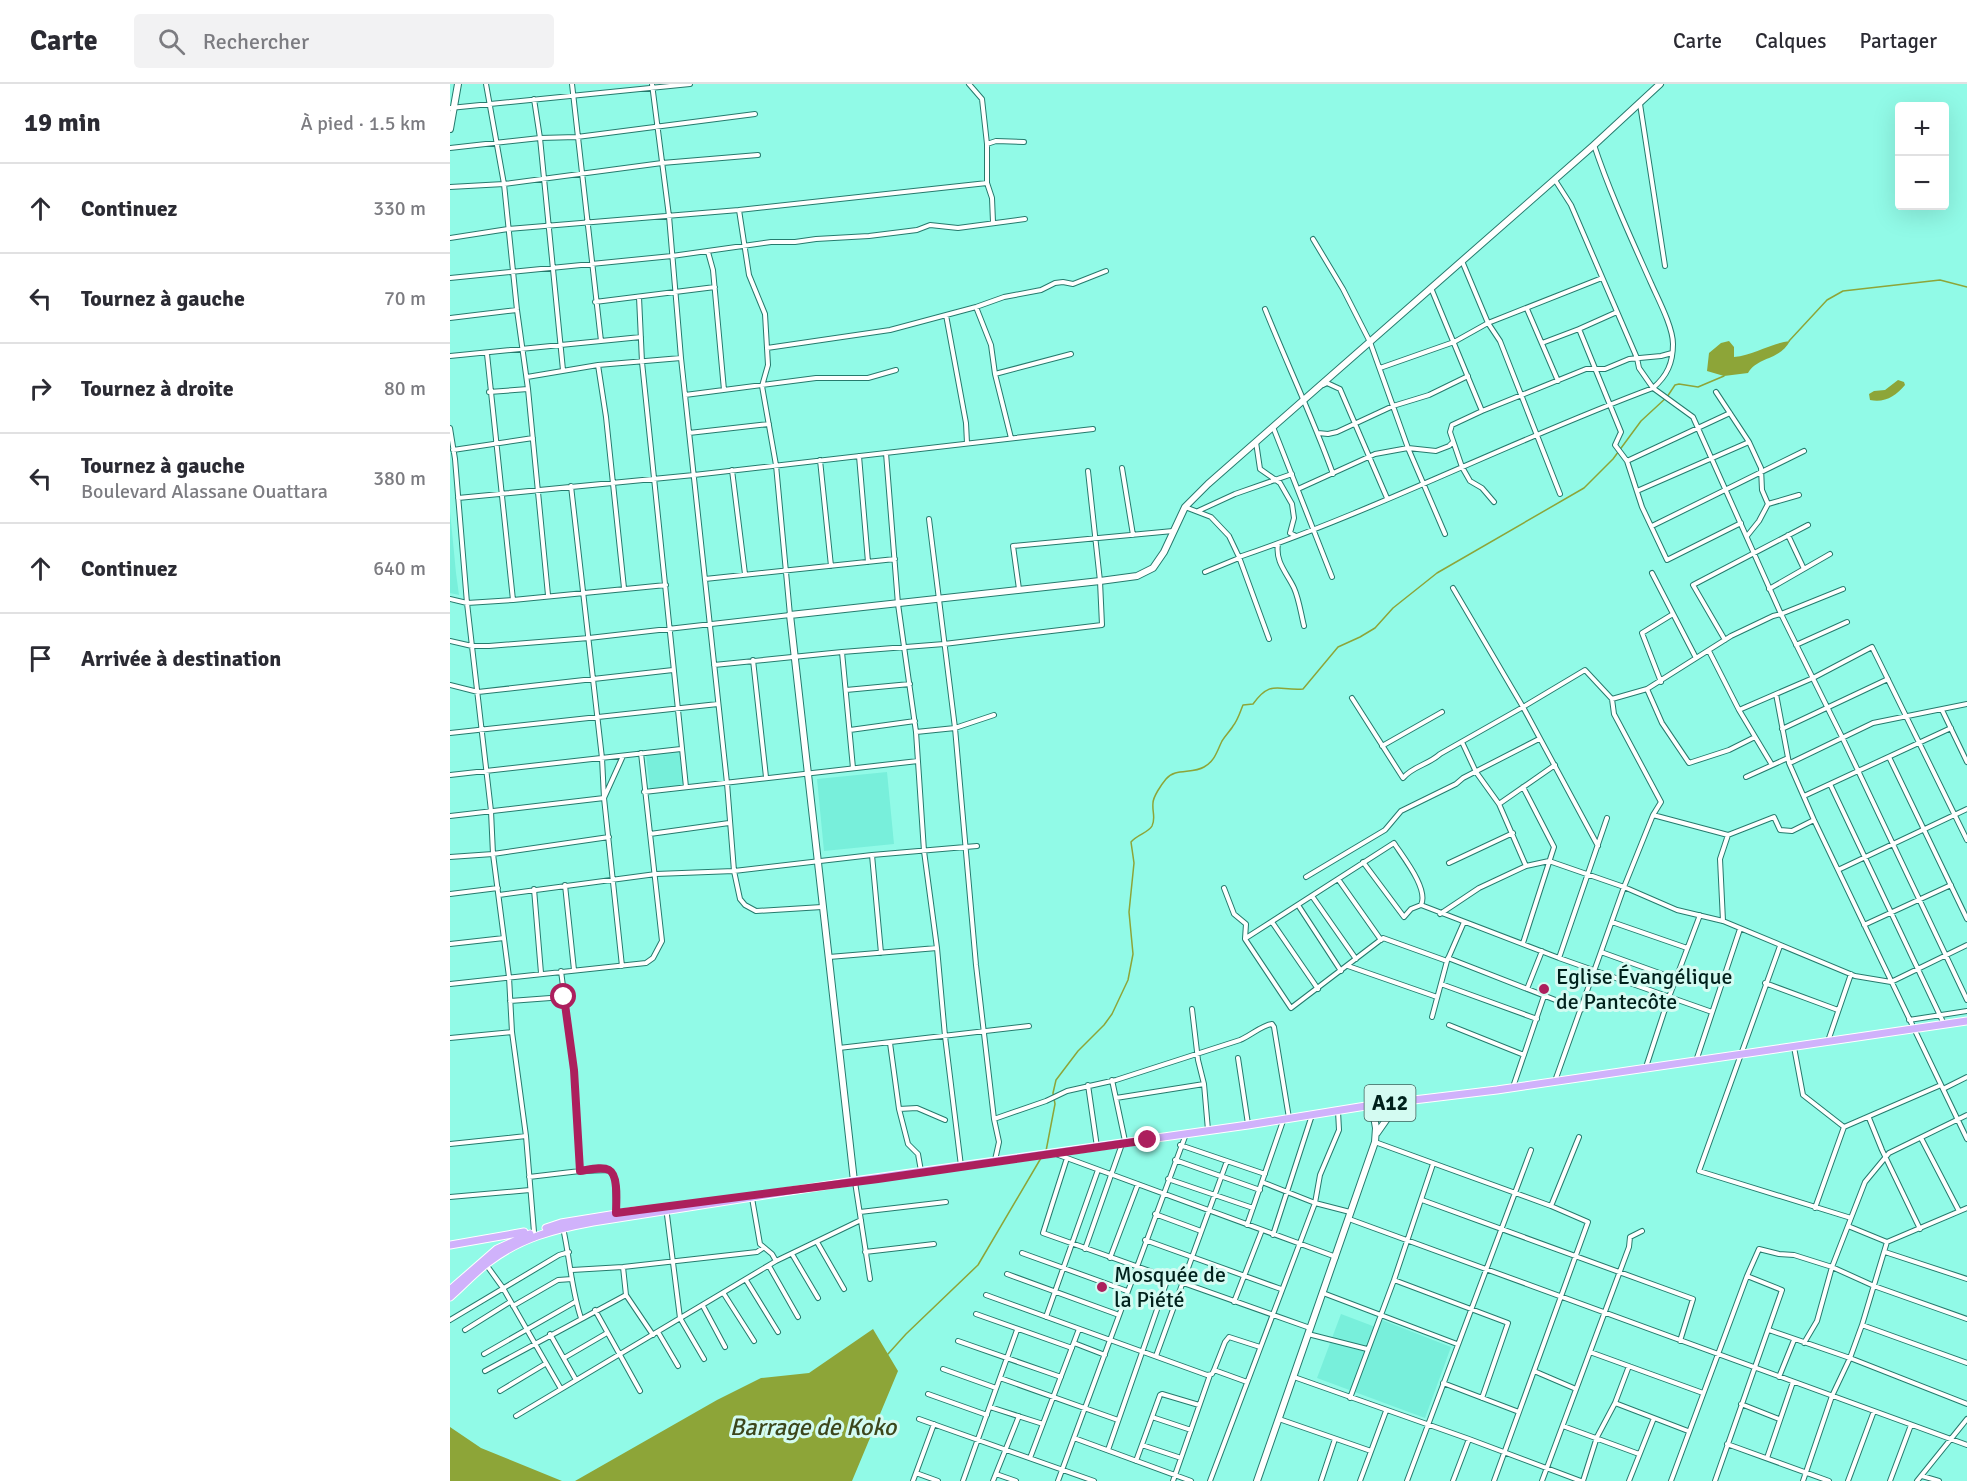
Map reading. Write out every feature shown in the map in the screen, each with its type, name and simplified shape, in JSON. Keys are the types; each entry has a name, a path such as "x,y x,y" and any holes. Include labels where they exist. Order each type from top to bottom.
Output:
{"main road":[{"name":"A12","path":"450,1290 485,1262 535,1234 561,1223 616,1213 752,1197 1372,1105 1696,1062 1967,1021"},
{"name":"A12","path":"450,1297 497,1249 517,1238 666,1208 794,1188 813,1188"},
{"name":"A12","path":"450,1245 494,1237 535,1234"},
{"path":"494,1237 499,1245 497,1249"}],"street":[{"path":"450,129 458,84"},
{"path":"486,84 504,184 517,310 527,377 548,595"},
{"path":"572,84 601,341"},
{"path":"452,109 652,86 690,84"},
{"path":"969,84 982,99 987,144 987,183 992,198 993,222"},
{"path":"450,641 472,646 589,638 1137,576 1153,568 1164,552 1185,507 1208,484 1594,146 1660,84"},
{"path":"652,86 669,216 681,358 727,783 734,871 740,899 756,911 822,907"},
{"path":"534,99 540,138 563,370"},
{"path":"1640,104 1665,266"},
{"path":"450,148 540,138 577,137 755,114"},
{"path":"987,144 996,141 1024,142"},
{"path":"1205,572 1653,388 1662,380 1671,366 1674,342 1664,312 1604,175 1594,146"},
{"path":"450,187 504,184 662,163 758,155"},
{"path":"1555,180 1571,205 1637,358 1639,368 1653,388 1692,417 1769,589 1967,1000"},
{"path":"450,238 508,229 738,210 987,183"},
{"path":"738,210 749,275 765,314 768,365 762,386 776,465 793,657 854,1181 870,1279"},
{"path":"450,278 708,252 771,242 795,243 816,239 868,236 917,230 930,225 958,228 1025,219"},
{"path":"1313,240 1343,289 1370,342 1408,448 1445,534"},
{"path":"708,252 715,287 724,390"},
{"path":"1461,261 1488,324 1500,341 1560,494"},
{"path":"767,348 890,330 976,307 1004,297 1041,290 1055,282 1073,284 1106,271"},
{"path":"1380,368 1454,342 1488,324 1548,298 1554,298 1602,278"},
{"path":"595,302 715,287"},
{"path":"1431,288 1482,411"},
{"path":"639,297 642,362 686,787"},
{"path":"976,307 991,345 995,375 1011,438"},
{"path":"1265,309 1333,474"},
{"path":"1527,309 1558,381"},
{"path":"450,318 517,310"},
{"path":"1542,343 1617,312"},
{"path":"946,315 966,423 967,443"},
{"path":"1579,329 1621,432 1615,445 1628,461 1642,507 1667,560 1741,523"},
{"path":"450,356 641,337"},
{"path":"1494,502 1482,488 1470,481 1462,467 1450,432 1452,426 1482,411 1586,369 1605,369 1629,359 1661,357 1672,353"},
{"path":"487,354 489,392 513,600"},
{"path":"995,375 1071,354"},
{"path":"527,377 598,365 681,358"},
{"path":"598,365 606,417 624,588"},
{"path":"685,395 816,378 868,378 896,370"},
{"path":"1318,433 1337,432 1393,406 1429,394 1468,376"},
{"path":"1317,387 1327,383 1340,389 1387,498"},
{"path":"489,392 528,389"},
{"path":"1716,392 1749,442 1761,468 1762,490 1768,504"},
{"path":"1628,461 1730,413"},
{"path":"689,433 769,424"},
{"path":"1273,426 1332,577"},
{"path":"450,428 467,603 487,771 493,854 509,977 512,1032 526,1136 535,1234"},
{"path":"458,498 694,475 1093,429"},
{"path":"453,450 533,438"},
{"path":"1256,441 1260,469 1280,483 1292,504 1294,518 1290,533 1297,536"},
{"path":"1298,489 1375,454 1408,448 1436,451 1453,442"},
{"path":"1636,491 1749,442"},
{"path":"1652,526 1804,451"},
{"path":"886,453 898,604 915,721 924,851 961,1166"},
{"path":"860,456 868,562"},
{"path":"820,460 831,566"},
{"path":"1122,468 1133,535"},
{"path":"732,470 745,574"},
{"path":"714,665 842,651 944,644 1102,625 1100,581 1088,471"},
{"path":"1198,511 1235,494 1292,474"},
{"path":"572,486 598,718 622,966"},
{"path":"1747,536 1759,521 1768,504 1799,495"},
{"path":"1185,507 1211,517 1228,536 1239,557 1269,639"},
{"path":"929,519 955,728 984,1031 994,1119 999,1142 995,1161"},
{"path":"1725,640 1693,585 1808,525"},
{"path":"1019,590 1013,546 1174,531"},
{"path":"1788,535 1804,569"},
{"path":"1278,543 1276,555 1293,587 1304,626"},
{"path":"1769,589 1830,554"},
{"path":"705,579 895,559"},
{"path":"1652,573 1696,658"},
{"path":"450,599 467,603 666,585"},
{"path":"1453,588 1523,707 1598,846"},
{"path":"1612,699 1662,682 1725,640 1773,616 1843,589"},
{"path":"1662,682 1642,633 1673,614"},
{"path":"1796,645 1847,622"},
{"path":"1739,710 1813,678 1872,647 1967,840"},
{"path":"842,651 853,768"},
{"path":"1709,651 1739,710 1772,765"},
{"path":"753,660 766,777"},
{"path":"450,685 478,692 673,670"},
{"path":"1352,698 1403,778 1413,768 1432,761 1440,754 1585,670 1612,699 1614,714 1661,802 1653,815 1624,887 1555,1081"},
{"path":"1782,729 1888,679"},
{"path":"846,690 910,684"},
{"path":"1647,689 1662,723 1689,763 1729,750 1755,737"},
{"path":"1776,694 1789,761 1814,820 1967,1139"},
{"path":"450,733 718,704"},
{"path":"1746,777 1843,739 1873,723 1967,704"},
{"path":"1942,710 1967,762"},
{"path":"1382,746 1442,712"},
{"path":"916,732 955,728 994,715"},
{"path":"850,730 915,721"},
{"path":"1804,796 1951,728"},
{"path":"1306,877 1385,830 1401,811 1539,739"},
{"path":"1462,742 1476,772 1499,804 1526,866"},
{"path":"450,774 681,749"},
{"path":"450,984 646,963 653,958 662,941 641,753"},
{"path":"604,798 623,755"},
{"path":"1889,757 1967,919"},
{"path":"644,792 918,761"},
{"path":"1499,804 1555,765"},
{"path":"1830,784 1945,1024"},
{"path":"1523,787 1554,847 1523,944"},
{"path":"450,816 604,798"},
{"path":"1838,870 1967,809"},
{"path":"1653,815 1728,835 1774,817 1780,830 1792,831 1814,820"},
{"path":"1559,958 1607,818"},
{"path":"650,834 730,824"},
{"path":"1449,863 1513,833"},
{"path":"1723,921 1720,859 1728,835"},
{"path":"450,857 493,854 609,837"},
{"path":"1245,939 1272,922 1364,862 1394,843 1423,889 1424,899 1421,905 1411,909 1404,917 1364,862"},
{"path":"499,895 656,874 734,871 977,846"},
{"path":"872,855 881,953"},
{"path":"1440,914 1479,888 1526,866 1549,861 1624,887 1677,910 1723,921 1851,974 1892,982 1967,945"},
{"path":"1338,879 1381,940"},
{"path":"565,885 574,970"},
{"path":"1864,925 1951,885"},
{"path":"450,894 498,888"},
{"path":"1224,888 1234,914 1246,924 1245,939 1291,1008 1383,938 1581,1010"},
{"path":"534,890 541,973"},
{"path":"1312,896 1356,959"},
{"path":"1298,905 1341,971"},
{"path":"1421,905 1559,958 1712,1012"},
{"path":"1646,1067 1700,915"},
{"path":"1272,922 1318,989"},
{"path":"1432,1017 1447,960 1464,922"},
{"path":"1611,922 1687,948"},
{"path":"1696,1062 1740,929"},
{"path":"450,944 504,938"},
{"path":"1780,946 1700,1171 1851,1218"},
{"path":"829,957 937,948"},
{"path":"1527,989 1542,951"},
{"path":"1601,952 1676,979"},
{"path":"1348,966 1437,997"},
{"path":"561,971 574,1070 580,1171"},
{"path":"1828,1041 1851,974"},
{"path":"1765,983 1838,1010"},
{"path":"1441,984 1537,1018"},
{"path":"1513,1087 1544,996"},
{"path":"510,1001 564,997"},
{"path":"1192,1009 1204,1084 1208,1130"},
{"path":"1909,1020 1967,1011"},
{"path":"994,1119 1046,1101 1067,1091 1112,1080 1240,1040 1272,1024 1276,1034 1286,1119 1247,1225"},
{"path":"1449,1025 1524,1055"},
{"path":"839,1048 1029,1026"},
{"path":"450,1038 512,1032"},
{"path":"890,1042 899,1108 908,1144 918,1154 921,1172"},
{"path":"1794,1046 1803,1095 1844,1127"},
{"path":"1238,1058 1248,1125"},
{"path":"1844,1127 1967,1077"},
{"path":"1085,1249 1124,1143 1112,1080"},
{"path":"1116,1098 1204,1084"},
{"path":"1088,1085 1097,1147"},
{"path":"1257,1481 1375,1139 1387,1117 1410,1101"},
{"path":"1372,1105 1375,1139"},
{"path":"899,1108 917,1108 945,1120"},
{"path":"1210,1481 1315,1203 1320,1175 1339,1130 1338,1110"},
{"path":"1273,1235 1312,1115"},
{"path":"1804,1343 1817,1321 1832,1267 1865,1182 1889,1153 1967,1115"},
{"path":"1869,1118 1920,1229"},
{"path":"1815,1208 1844,1127"},
{"path":"1058,1481 1186,1133"},
{"path":"450,1144 526,1136"},
{"path":"1551,1206 1579,1137"},
{"path":"1921,1138 1959,1212"},
{"path":"1375,1139 1433,1164 1551,1206 1588,1222 1494,1481"},
{"path":"1180,1145 1265,1174"},
{"path":"1407,1481 1531,1150"},
{"path":"1056,1153 1336,1257"},
{"path":"1067,1158 1043,1233 1272,1315 1309,1331 1367,1349"},
{"path":"1175,1160 1260,1190"},
{"path":"1156,1356 1227,1161"},
{"path":"1350,1398 1394,1280 1433,1164"},
{"path":"529,1178 580,1171 610,1170 615,1180 616,1213"},
{"path":"1046,1317 1098,1170"},
{"path":"1168,1179 1253,1208"},
{"path":"1262,1182 1407,1240 1967,1445"},
{"path":"1110,1258 1138,1184"},
{"path":"450,1197 530,1190"},
{"path":"752,1197 760,1244 772,1254 776,1262"},
{"path":"1422,1200 1693,1299 1680,1341"},
{"path":"860,1212 946,1202"},
{"path":"666,1208 680,1318 704,1359"},
{"path":"1848,1226 1887,1242 1967,1208"},
{"path":"1155,1214 1201,1231"},
{"path":"516,1416 776,1262 861,1220"},
{"path":"563,1228 572,1270 575,1302 581,1318"},
{"path":"1234,1302 1262,1230"},
{"path":"1542,1481 1629,1247 1630,1237 1642,1231"},
{"path":"1145,1240 1281,1289"},
{"path":"816,1242 844,1290"},
{"path":"1803,1481 1832,1396 1862,1325 1887,1242"},
{"path":"865,1252 934,1244"},
{"path":"572,1270 622,1267 757,1252 763,1248"},
{"path":"1671,1481 1688,1431 1759,1249 1794,1255 1832,1267 1874,1286 1967,1319"},
{"path":"450,1320 568,1252"},
{"path":"1885,1252 1967,1279"},
{"path":"1022,1253 1127,1292"},
{"path":"792,1254 818,1298"},
{"path":"485,1262 503,1288 561,1389"},
{"path":"769,1266 798,1317"},
{"path":"622,1267 626,1295 653,1335"},
{"path":"1007,1274 1119,1315"},
{"path":"1715,1481 1782,1290 1747,1276"},
{"path":"1108,1450 1168,1278"},
{"path":"465,1330 558,1281 572,1279"},
{"path":"746,1280 778,1332"},
{"path":"1394,1280 1508,1323 1482,1398"},
{"path":"1323,1293 1457,1344"},
{"path":"724,1294 754,1341"},
{"path":"485,1371 594,1310 626,1295"},
{"path":"986,1295 1210,1375"},
{"path":"484,1354 575,1302"},
{"path":"703,1306 725,1347"},
{"path":"594,1310 640,1391"},
{"path":"976,1314 1072,1348"},
{"path":"1862,1325 1967,1363"},
{"path":"1030,1458 1079,1329"},
{"path":"963,1481 1017,1330"},
{"path":"1769,1330 1850,1358 1967,1404"},
{"path":"658,1332 678,1366"},
{"path":"564,1358 607,1333"},
{"path":"550,1334 576,1380"},
{"path":"1173,1481 1210,1375 1228,1337 1260,1347"},
{"path":"1779,1377 1794,1340"},
{"path":"958,1341 1061,1377"},
{"path":"1074,1343 1105,1355"},
{"path":"1590,1352 1703,1393"},
{"path":"500,1391 545,1364"},
{"path":"1293,1377 1582,1481 1597,1437 1615,1403 1629,1366"},
{"path":"943,1369 996,1388"},
{"path":"1214,1370 1247,1382"},
{"path":"1534,1371 1576,1389"},
{"path":"1000,1378 1118,1420"},
{"path":"1767,1458 1793,1382"},
{"path":"1443,1383 1519,1412"},
{"path":"928,1394 987,1415"},
{"path":"1136,1461 1160,1395 1199,1405"},
{"path":"1615,1403 1688,1431"},
{"path":"1742,1404 1779,1419"},
{"path":"990,1407 1043,1424"},
{"path":"1360,1481 1386,1410"},
{"path":"1848,1481 1874,1411"},
{"path":"993,1481 1019,1416"},
{"path":"1152,1417 1191,1430"},
{"path":"1629,1481 1654,1418"},
{"path":"919,1419 1094,1481"},
{"path":"1279,1419 1371,1451"},
{"path":"1917,1481 1967,1419"},
{"path":"913,1481 934,1424"},
{"path":"1890,1481 1911,1425"},
{"path":"1563,1426 1639,1454"},
{"path":"1074,1438 1191,1481"},
{"path":"1321,1481 1335,1439"},
{"path":"1453,1481 1468,1439"},
{"path":"1727,1444 1829,1481"},
{"path":"1142,1445 1181,1458"},
{"path":"916,1473 938,1481"},
{"path":"996,1474 1016,1481"},
{"path":"1922,1476 1939,1481"}],"shaded area":[{"path":"450,511 456,573 459,595 450,593"},
{"path":"680,751 684,785 650,789 646,755"},
{"path":"887,772 894,844 824,851 817,779"},
{"path":"1341,1314 1378,1328 1382,1320 1451,1347 1425,1418 1317,1378"}],"water":[{"path":"1729,341 1734,347 1734,357 1790,341 1780,352 1757,364 1748,373 1724,376 1707,371 1709,353 1721,343"},
{"path":"1898,380 1904,382 1905,385 1894,395 1881,400 1870,400 1869,394 1885,390"},
{"name":"Barrage de Koko","path":"873,1329 898,1371 852,1481 575,1481 717,1400 761,1378 809,1373"},
{"path":"450,1427 481,1448 562,1481 450,1481"}],"waterway":[{"path":"1789,341 1827,300 1843,291 1940,280 1967,287"},
{"path":"1046,1151 1055,1104 1053,1093 1056,1080 1078,1051 1112,1014 1128,980 1133,954 1129,912 1134,863 1131,842 1152,826 1153,800 1166,779 1174,773 1199,769 1211,762 1243,705 1253,704 1259,696 1270,689 1303,689 1338,647 1375,628 1393,608 1437,573 1584,488 1613,459 1641,421 1667,397 1675,385 1698,387 1724,376"},
{"path":"888,1354 978,1265 1041,1158"}],"place":[{"name":"Eglise Évangélique de Pantecôte","path":"1544,989"},
{"name":"Mosquée de la Piété","path":"1102,1287"}],"route":[{"path":"564,997 574,1070 580,1171 610,1170 615,1180 616,1213 794,1188 813,1188 1148,1140"}]}
